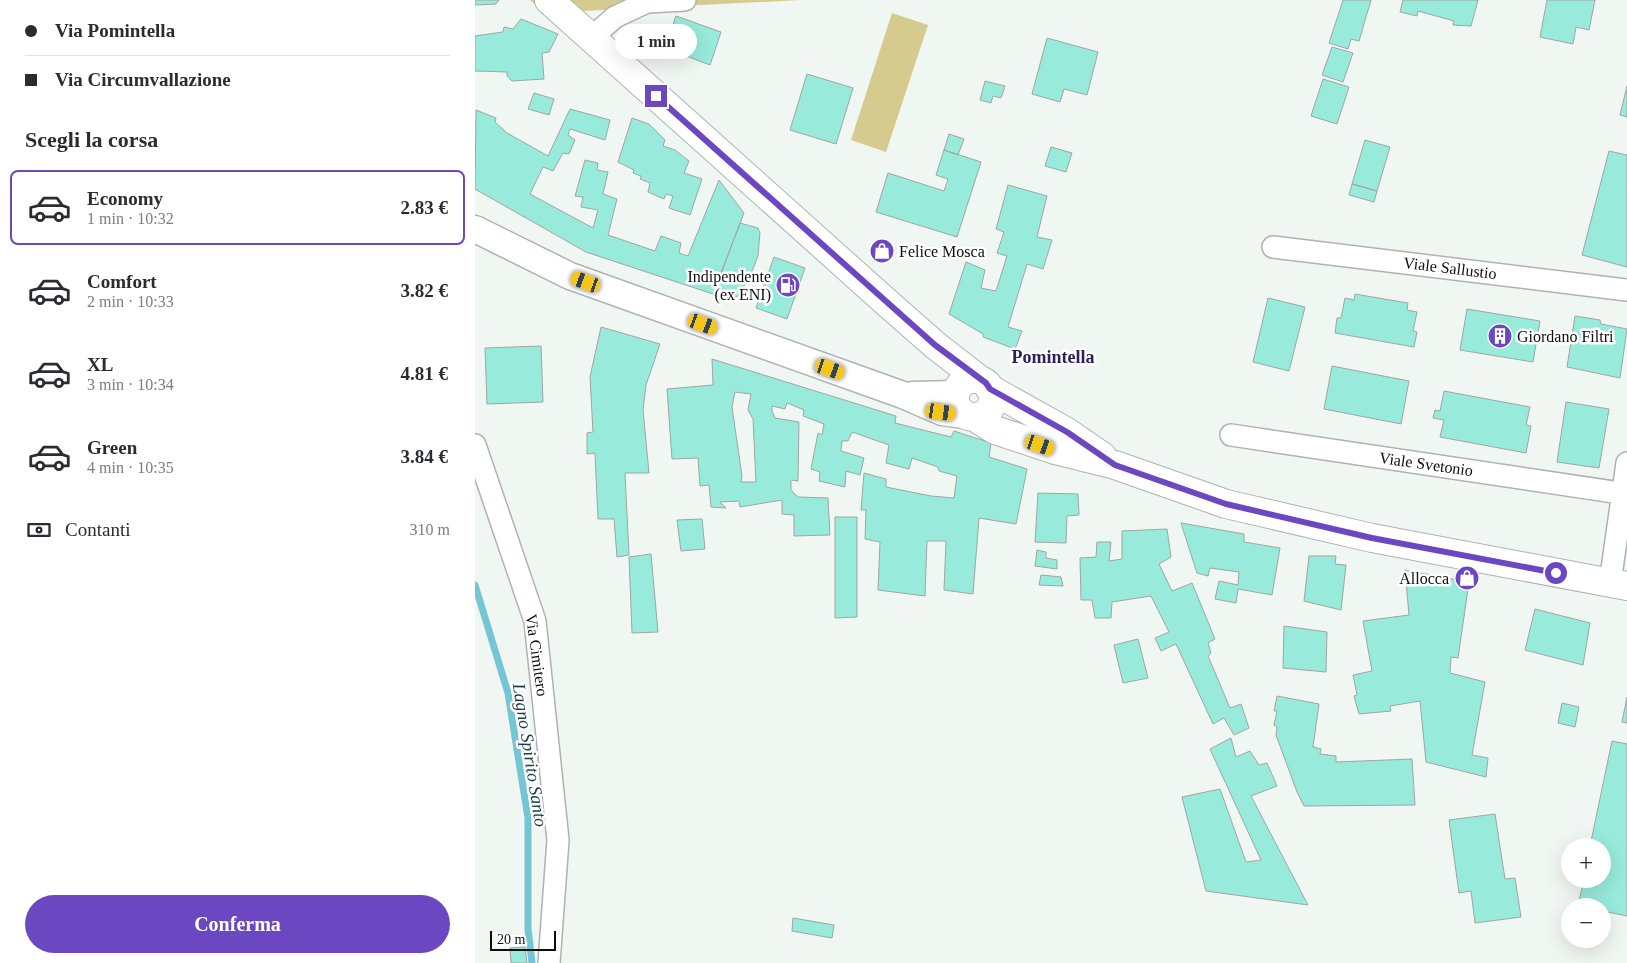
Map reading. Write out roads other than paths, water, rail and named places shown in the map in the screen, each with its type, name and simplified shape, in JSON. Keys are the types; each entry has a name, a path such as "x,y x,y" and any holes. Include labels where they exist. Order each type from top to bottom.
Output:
{"main road":[{"path":"549,0 935,345 995,430 1055,450 1115,465 1226,504 1372,538 1618,584"}],"street":[{"path":"591,38 615,17 647,2 685,0"},
{"path":"475,229 570,276 903,395 970,397"},
{"name":"Viale Sallustio","path":"1273,247 1627,290"},
{"name":"Viale Svetonio","path":"1231,435 1624,494"},
{"name":"Via Cimitero","path":"475,445 535,621 558,840 549,963"},
{"path":"1618,584 1627,463"}],"waterway":[{"name":"Lagno Spirito Santo","path":"475,585 508,693 528,818 528,929 532,963"}],"place":[{"name":"Felice Mosca","path":"882,251"},
{"name":"Indipendente (ex ENI)","path":"788,285"},
{"name":"Giordano Filtri","path":"1500,336"},
{"name":"Allocca","path":"1467,578"}],"district":[{"name":"Pomintella","path":"1053,357"}]}
